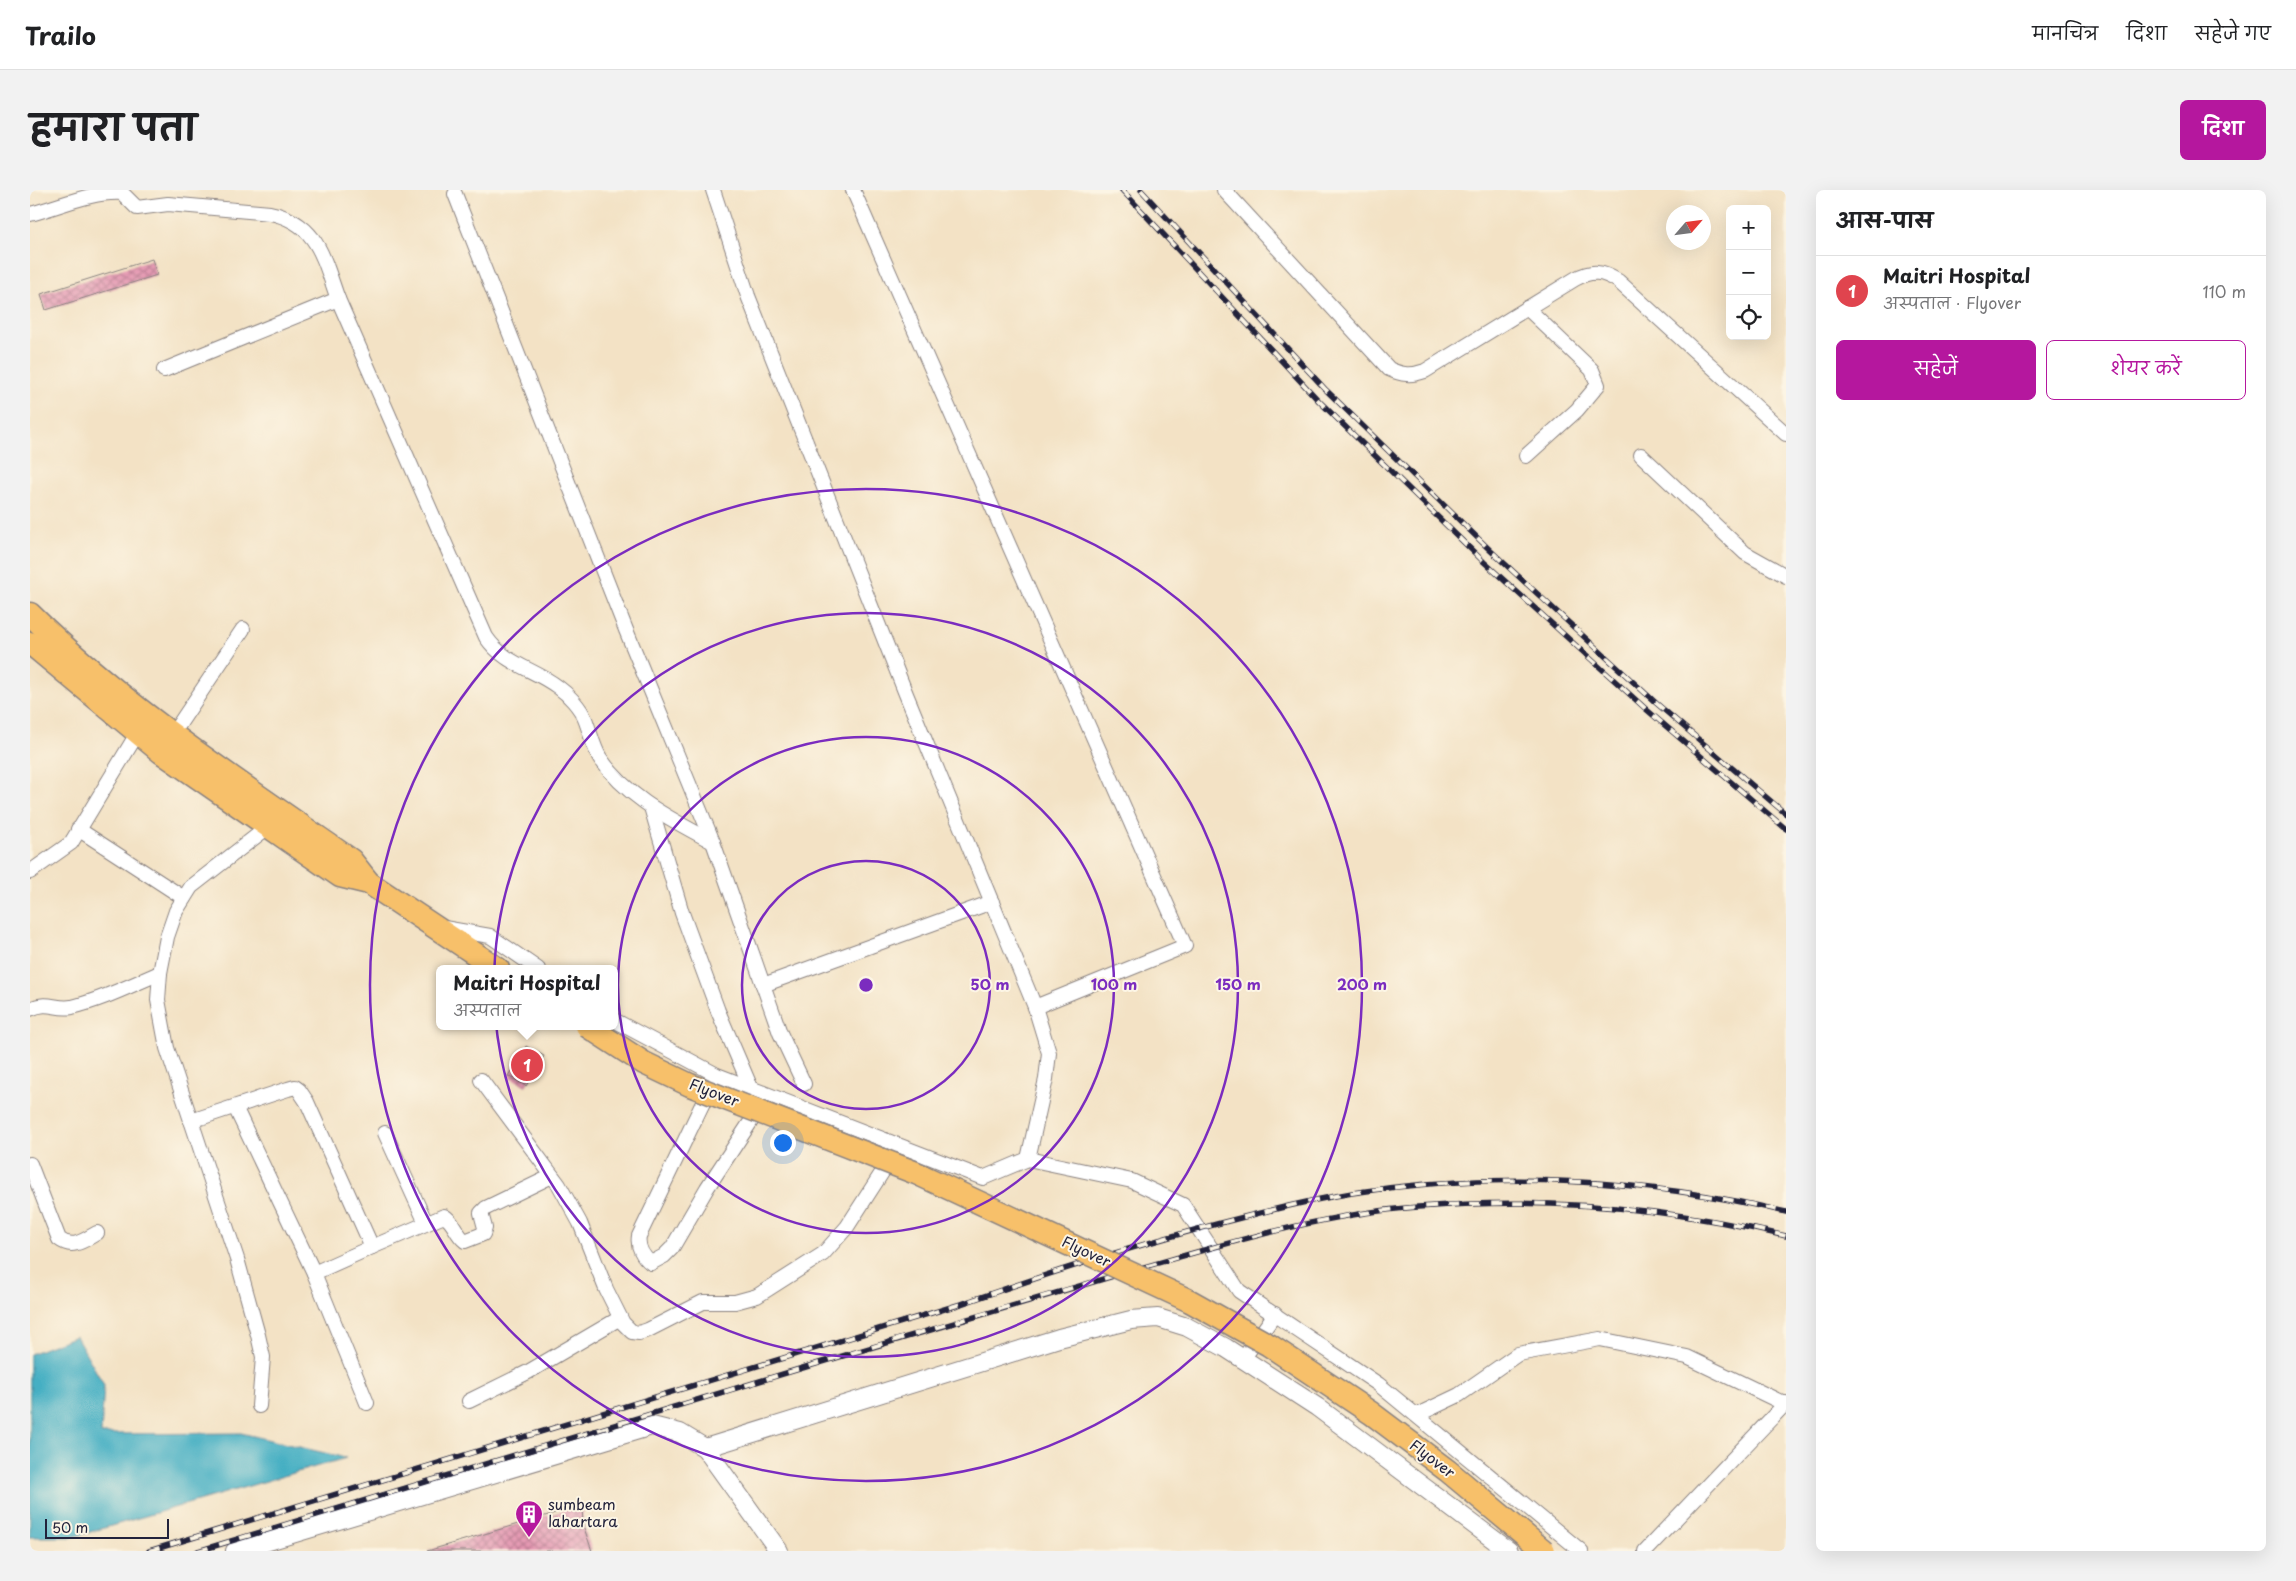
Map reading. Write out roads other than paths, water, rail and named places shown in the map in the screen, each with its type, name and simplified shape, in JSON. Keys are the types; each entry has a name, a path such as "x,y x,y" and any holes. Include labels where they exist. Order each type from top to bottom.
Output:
{"highway":[{"path":"30,614 69,652 172,735 351,860 369,883 490,963"},
{"path":"30,644 137,734 340,876 369,883"},
{"name":"Flyover","path":"593,1030 644,1063 690,1085 916,1173 1190,1301 1269,1345 1371,1413 1448,1471 1544,1551"}],"street":[{"path":"713,190 748,296 910,704 1035,1007 1049,1053 1046,1078 1028,1159"},
{"path":"853,190 1185,946 1035,1007"},
{"path":"1224,190 1389,369 1402,374 1413,375 1425,371 1587,273 1597,272 1607,274 1618,281 1786,434"},
{"path":"30,214 98,193 122,193 137,208 168,204 270,213 286,216 301,224 312,236 322,254 338,299 486,637 495,650 557,686 571,700 584,716 598,756 625,787 651,808 713,842"},
{"path":"454,194 626,630 713,842 780,1033 804,1084"},
{"path":"164,370 338,299"},
{"path":"1526,456 1577,410 1598,385 1592,370 1527,308"},
{"path":"1641,455 1745,553 1786,576"},
{"path":"172,735 243,629"},
{"path":"30,872 71,843 137,734"},
{"path":"651,808 682,913 718,1011 751,1088"},
{"path":"259,1406 263,1357 258,1335 237,1259 166,1048 158,1000 160,973 167,937 176,911 191,886 268,826"},
{"path":"78,829 184,898"},
{"path":"763,985 992,902"},
{"path":"433,926 490,936 532,965"},
{"path":"30,1009 47,1003 69,1007 83,1004 160,973"},
{"path":"618,1022 717,1075 984,1178 1028,1159 1132,1181 1183,1205 1239,1291 1378,1384 1582,1551"},
{"path":"717,1075 639,1236 640,1250 651,1262 664,1256 672,1248 707,1188 768,1095"},
{"path":"481,1080 552,1176 580,1223 620,1318 627,1329 639,1333 703,1302 735,1302 757,1296 831,1247 847,1227 900,1144"},
{"path":"192,1121 295,1087 300,1090 372,1247"},
{"path":"235,1107 314,1273 367,1402"},
{"path":"385,1133 426,1224"},
{"path":"30,1164 59,1239 65,1244 71,1245 97,1232"},
{"path":"314,1273 444,1216 448,1218 460,1237 465,1241 474,1238 483,1234 485,1228 481,1213 486,1208 552,1176"},
{"path":"1243,1359 1275,1314"},
{"path":"469,1402 528,1372 620,1318"},
{"path":"705,1448 1059,1338 1131,1320 1158,1318 1188,1327 1243,1359 1317,1407 1509,1551"},
{"path":"1417,1415 1459,1395 1518,1354 1600,1340 1687,1357 1785,1403 1646,1551"},
{"path":"235,1551 652,1426 680,1433 705,1448 779,1551"}],"water":[{"path":"76,1336 104,1385 101,1434 241,1433 346,1458 73,1537 30,1537 30,1354"}],"railway":[{"path":"1122,190 1319,401 1484,562 1647,710 1786,829"},
{"path":"1141,190 1326,390 1491,551 1656,703 1786,814"},
{"path":"149,1551 961,1304 1139,1246 1274,1209 1352,1193 1406,1186 1515,1180 1625,1185 1733,1201 1786,1212"},
{"path":"198,1551 867,1348 1206,1249 1311,1223 1347,1216 1418,1207 1464,1204 1557,1204 1649,1211 1741,1226 1786,1236"}],"place":[{"name":"Maitri Hospital","path":"527,1065"},
{"name":"sumbeam lahartara","path":"529,1538"}]}
